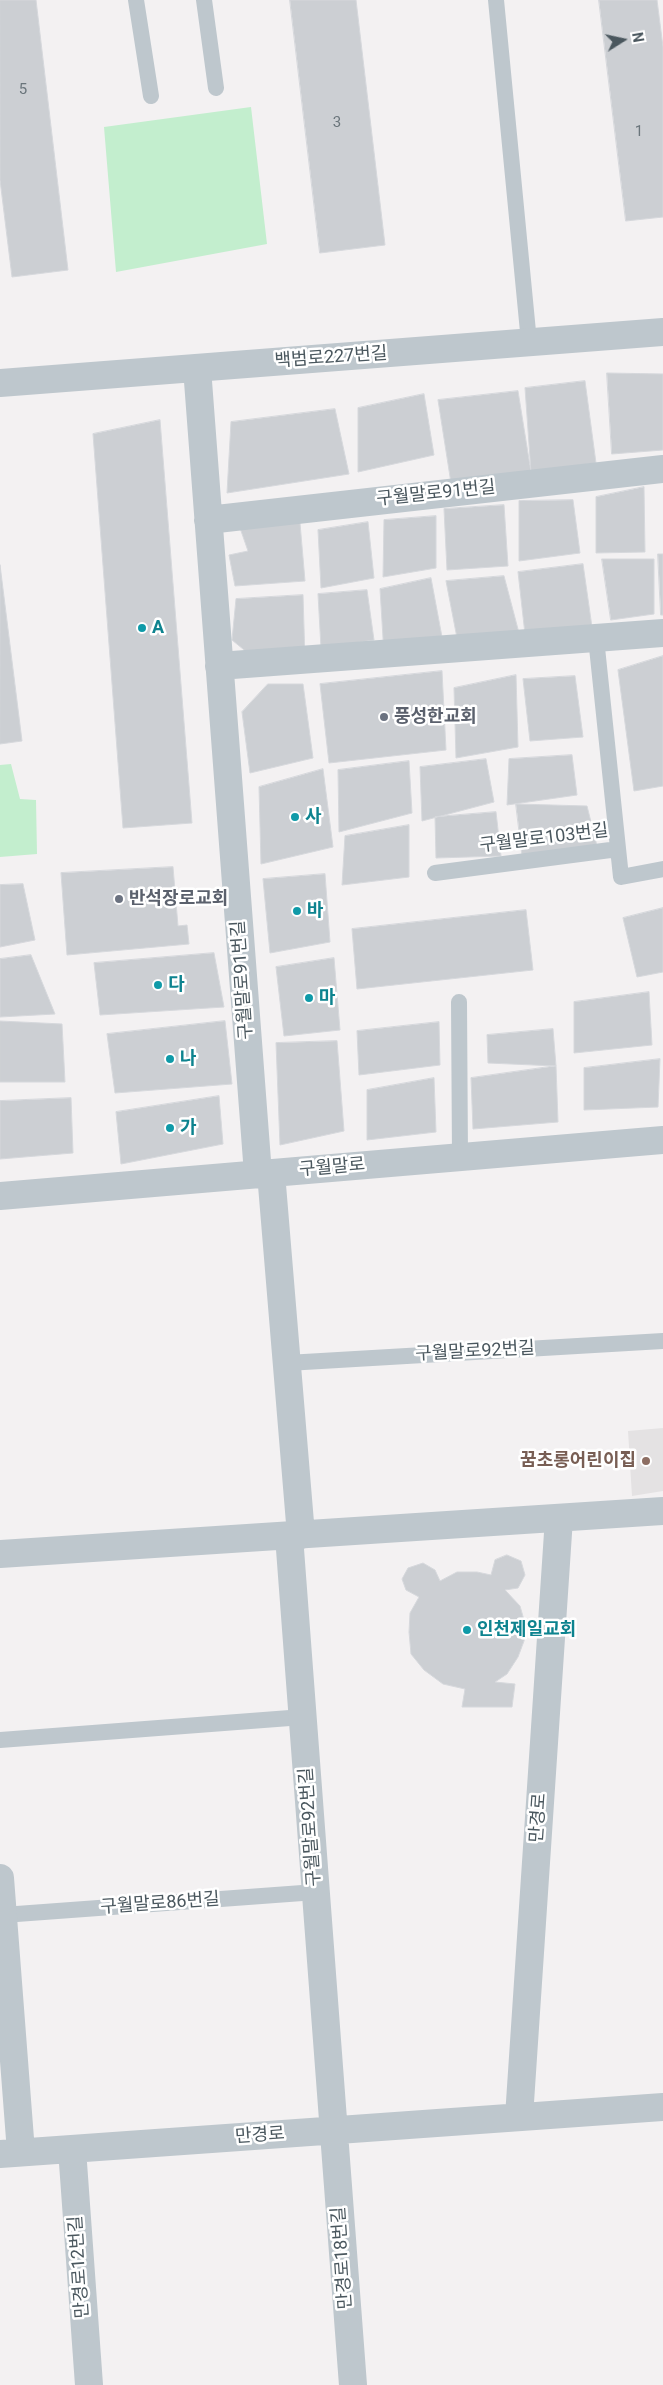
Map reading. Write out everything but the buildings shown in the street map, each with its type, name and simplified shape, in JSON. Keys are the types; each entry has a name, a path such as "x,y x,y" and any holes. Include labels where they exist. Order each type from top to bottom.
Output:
{"street":[{"name":"백범로227번길","path":"0,383 663,332"},
{"name":"구월말로91번길","path":"197,368 219,666 264,1174"},
{"name":"구월말로91번길","path":"208,520 663,469"},
{"path":"219,666 663,633"},
{"name":"구월말로","path":"0,1196 663,1140"},
{"name":"구월말로92번길","path":"264,1174 287,1363 303,1717 334,2130"},
{"path":"0,1554 663,1511"},
{"name":"만경로","path":"519,2117 559,1518"},
{"path":"0,1878 10,2153"},
{"name":"만경로","path":"10,2153 663,2107"},
{"name":"만경로18번길","path":"334,2130 353,2385"},
{"name":"만경로12번길","path":"72,2149 89,2385"}],"lane":[{"path":"136,0 150,96"},
{"path":"204,0 216,88"},
{"path":"496,0 529,342"},
{"path":"596,638 618,850"},
{"name":"구월말로103번길","path":"435,873 618,850 622,877 663,869"},
{"path":"459,1002 460,1157"},
{"name":"구월말로92번길","path":"287,1363 663,1341"},
{"path":"0,1740 303,1717"},
{"name":"구월말로86번길","path":"2,1925 316,1892"}],"shaded area":[{"name":"꿈초롱어린이집","path":"663,1428 663,1491 632,1496 628,1431"}],"green space":[{"path":"251,107 267,244 116,272 104,127"},
{"path":"11,764 20,799 36,800 37,854 0,857 0,765"}],"place":[{"name":"A","path":"142,628"},
{"name":"풍성한교회","path":"384,717"},
{"name":"사","path":"295,817"},
{"name":"반석장로교회","path":"119,899"},
{"name":"바","path":"297,911"},
{"name":"다","path":"158,985"},
{"name":"마","path":"309,998"},
{"name":"나","path":"170,1059"},
{"name":"가","path":"170,1128"},
{"name":"꿈초롱어린이집","path":"646,1461"},
{"name":"인천제일교회","path":"467,1630"}]}
